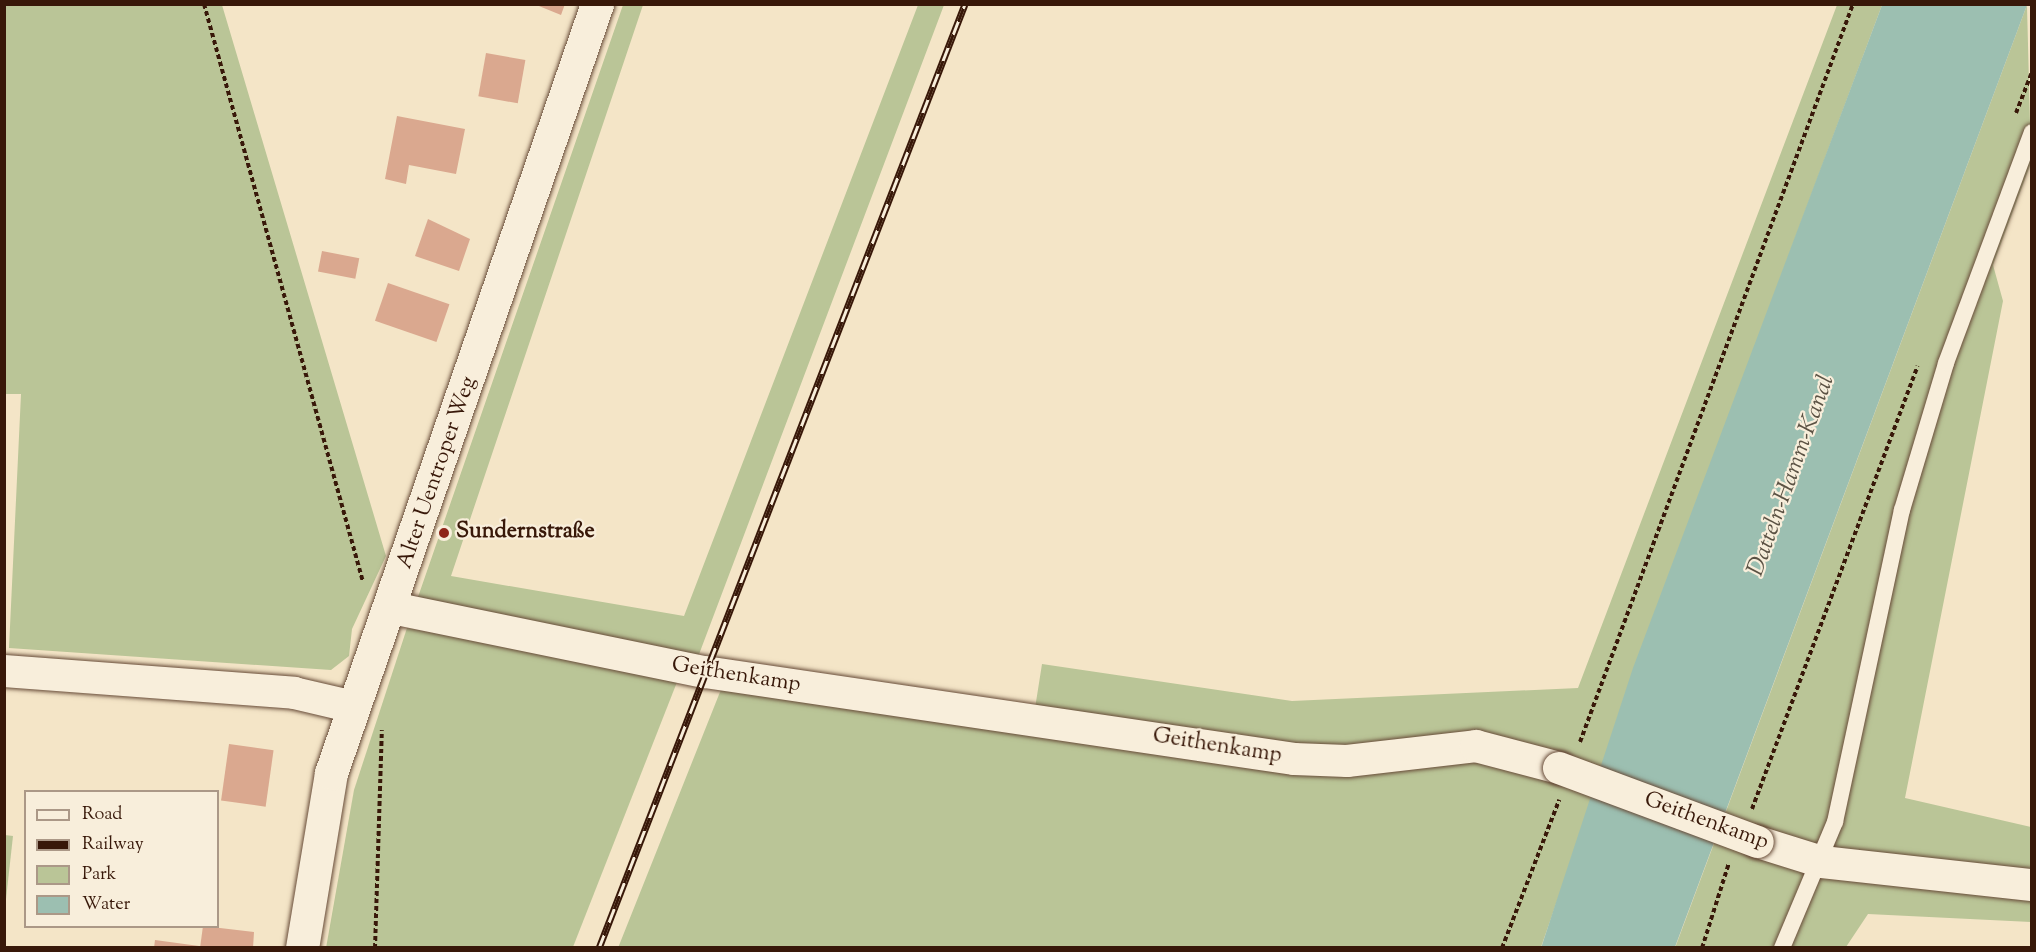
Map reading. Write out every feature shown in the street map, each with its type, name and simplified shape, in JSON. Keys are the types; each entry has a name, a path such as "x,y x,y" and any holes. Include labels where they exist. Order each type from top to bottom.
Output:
{"street":[{"name":"Alter Uentroper Weg","path":"302,948 318,826 354,707 392,608 597,4"},
{"name":"Geithenkamp","path":"392,608 705,672 1293,759 1347,761 1476,747 1561,779 1822,862 2031,885"},
{"path":"4,671 294,693 354,707"}],"lane":[{"path":"1782,948 1822,862 1902,510 1946,363 2031,132"}],"path":[{"path":"204,4 367,588"},
{"path":"1580,745 1853,4"},
{"path":"2015,117 2031,72"},
{"path":"1702,948 1747,837 1922,355"},
{"path":"375,948 382,724"},
{"path":"1502,948 1561,779"}],"green space":[{"path":"5,4 222,5 386,556 352,629 349,656 331,670 9,648 21,394 4,394"},
{"path":"623,5 643,5 451,576 684,616 918,5 944,5 698,657 418,597"},
{"path":"1837,5 1882,5 1686,531 1541,947 618,948 722,687 1033,721 1042,664 1292,701 1578,688"},
{"path":"2027,5 2031,163 1993,265 2003,301 1905,798 2031,827 2031,922 1868,914 1846,947 1675,948"},
{"path":"407,628 679,677 573,947 326,948 354,790"},
{"path":"4,835 13,836 5,908"}],"water":[{"name":"Datteln-Hamm-Kanal","path":"1882,5 2027,5 1675,947 1541,948 1633,668"}],"building":[{"path":"534,4 565,4 561,15"},
{"path":"486,53 525,60 518,103 478,96"},
{"path":"397,116 465,129 456,174 409,165 406,184 385,179"},
{"path":"428,219 470,239 459,271 415,256"},
{"path":"322,251 359,258 355,279 318,272"},
{"path":"388,283 449,304 436,342 375,321"},
{"path":"229,744 274,750 266,807 221,800"},
{"path":"203,928 254,932 253,948 200,948"},
{"path":"155,940 199,946 199,948 154,948"}],"railway":[{"path":"599,948 965,4"}],"place":[{"name":"Sundernstraße","path":"444,533"}]}
